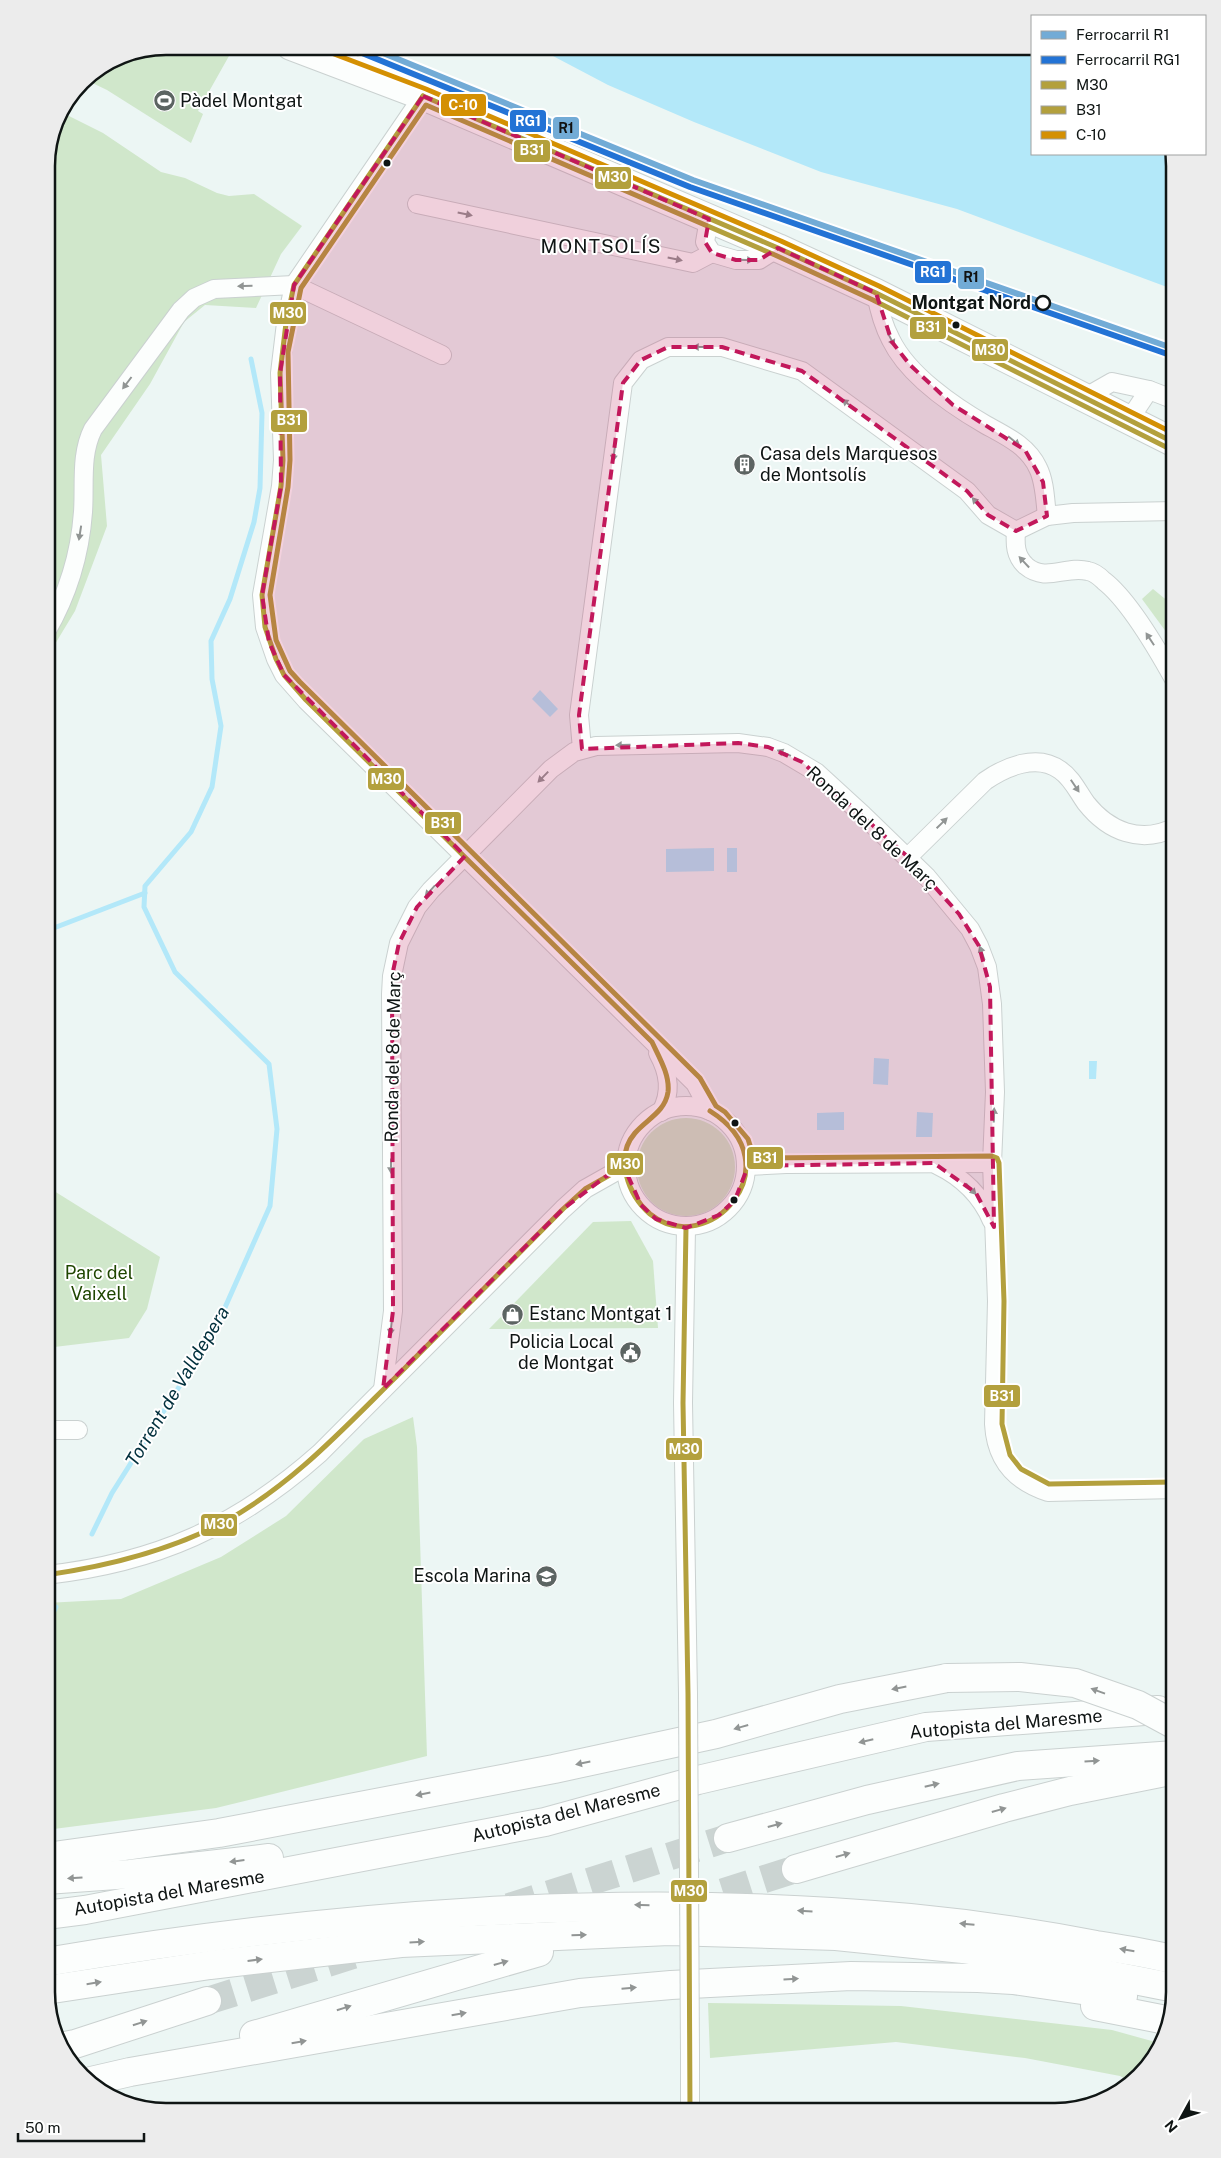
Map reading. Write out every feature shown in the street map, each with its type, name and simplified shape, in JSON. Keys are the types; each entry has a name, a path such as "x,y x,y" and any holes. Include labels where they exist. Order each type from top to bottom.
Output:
{"main road":[{"path":"315,55 423,96 778,248 876,293 1166,438"},
{"path":"55,1855 219,1833 554,1769 716,1734 840,1699 946,1678 1020,1677 1074,1682 1138,1705 1166,1720"},
{"name":"Autopista del Maresme","path":"55,1914 85,1910 545,1822 698,1780 926,1727 1166,1710"},
{"path":"728,1838 867,1800 1018,1766 1166,1756"},
{"path":"796,1869 1004,1808 1070,1791 1166,1772"},
{"path":"55,1879 130,1874 337,1850 470,1823 545,1822"},
{"path":"55,1961 254,1932 382,1918 628,1905 742,1907 868,1914 977,1925 1166,1958"},
{"path":"55,1989 210,1965 401,1943 669,1931 836,1936 953,1948 1033,1960 1166,1986"},
{"path":"130,2072 539,1952"},
{"path":"881,1976 956,1983 1162,2019"},
{"path":"98,2079 130,2072 580,1993 670,1985 881,1976 1013,1980 1073,1988 1165,2005"},
{"path":"69,2045 207,2001"}],"street":[{"path":"423,96 294,285 281,351 283,460 281,486 262,595 269,642 284,674 294,687 695,1083 710,1111"},
{"path":"417,204 693,263 712,253"},
{"path":"709,219 705,242 712,253 736,260 759,260 778,248"},
{"path":"55,614 64,595 79,540 83,511 84,454 92,429 181,310 194,298 205,292 226,287 294,285 442,355"},
{"path":"876,293 881,318 892,342 929,386 954,405 1007,436 1025,450 1038,467 1047,516"},
{"path":"582,749 580,715 623,383 642,360 668,347 722,347 802,371 967,491 988,515 1016,530"},
{"path":"1084,398 1112,382 1149,390 1166,397"},
{"path":"1129,420 1149,390"},
{"path":"1016,530 1047,516 1073,513 1166,511"},
{"path":"1016,530 1017,555 1021,562 1035,572 1050,574 1078,570 1089,571 1107,583 1137,621 1166,667"},
{"name":"Ronda del 8 de Març","path":"383,1389 393,1311 392,976 399,943 417,907 465,856 565,757 582,749 625,745 738,743 776,750 802,762 816,772 908,857 959,914 979,946 987,967 992,1004 995,1092 992,1163 997,1301 994,1424 995,1442 1006,1465 1015,1474 1036,1488 1048,1492 1166,1490"},
{"path":"908,857 985,781 1000,771 1022,763 1043,764 1059,769 1069,778 1095,813 1114,828 1141,836 1154,835 1166,830"},
{"path":"652,1042 668,1075 667,1101 661,1112"},
{"path":"693,1106 710,1111 720,1117 742,1143 748,1166 743,1185 735,1200 719,1215 704,1224 686,1228 669,1226 656,1219 641,1205 630,1188 624,1167 628,1143 647,1121 661,1112 677,1107 693,1106"},
{"name":"Ronda del 8 de Març","path":"934,1163 949,1171 976,1193 994,1227"},
{"path":"748,1166 786,1164 992,1163"},
{"path":"55,1574 96,1568 147,1554 182,1542 240,1515 302,1469 585,1189 624,1167"},
{"path":"686,1228 683,1404 688,1694 690,2103"},
{"path":"55,1430 78,1430"}],"highlighted area":[{"path":"423,96 709,219 705,242 712,253 736,260 759,260 778,248 876,293 892,342 910,365 953,405 1025,450 1043,482 1047,516 1016,531 988,515 967,491 802,371 722,347 668,347 641,360 623,383 579,715 582,749 738,743 768,747 802,762 908,857 959,914 979,946 990,987 994,1227 976,1193 934,1163 748,1166 735,1200 719,1215 686,1228 656,1219 641,1205 624,1167 605,1177 563,1209 383,1389 393,1311 392,976 399,943 417,907 465,856 284,675 269,642 262,595 281,486 280,373 294,285"}],"green space":[{"name":"Pàdel Montgat","path":"166,55 229,56 198,111 203,114 191,143 107,90 93,83 104,74 124,63 144,57"},
{"path":"68,115 103,133 161,172 185,178 217,193 229,196 254,194 302,226 281,254 256,308 205,305 184,322 150,384 101,455 107,526 75,611 55,644 55,159 59,137"},
{"path":"1153,589 1166,600 1166,632 1142,599"},
{"path":"686,1118 705,1122 721,1132 731,1148 735,1167 731,1186 721,1202 705,1212 686,1216 667,1212 651,1202 641,1186 637,1167 641,1148 651,1132 667,1122"},
{"name":"Parc del Vaixell","path":"55,1192 160,1257 147,1309 129,1338 55,1347"},
{"path":"631,1221 653,1261 658,1328 489,1329 593,1222"},
{"path":"413,1417 417,1447 427,1756 216,1808 55,1829 55,1603 121,1599 221,1557 286,1516 364,1439"},
{"path":"708,2003 901,2006 1112,2030 1154,2042 1143,2060 1124,2078 1025,2058 896,2042 710,2058"}],"water":[{"path":"551,55 1031,55 1031,155 1165,155 1166,287 957,209 821,172 694,122 608,85"},
{"path":"540,690 558,709 550,717 532,699"},
{"path":"714,848 714,871 666,872 666,849"},
{"path":"727,848 737,848 737,872 727,872"},
{"path":"874,1058 889,1059 888,1085 873,1084"},
{"path":"1089,1061 1097,1061 1096,1079 1089,1079"},
{"path":"844,1112 844,1130 817,1130 817,1113"},
{"path":"917,1112 933,1113 932,1137 916,1137"}],"waterway":[{"name":"Torrent de Valldepera","path":"92,1534 112,1493 215,1330 270,1206 277,1129 269,1064 175,972 144,907 145,886 191,832 212,787 221,726 212,679 211,641 230,599 254,522 260,488 262,413 251,359"},
{"path":"55,928 145,893"}],"tunnel":[{"path":"509,1907 728,1838"},
{"path":"683,1905 796,1869"},
{"path":"207,2001 353,1955"}],"rail line":[{"name":"RG1","path":"367,55 690,187 1166,354"},
{"name":"R1","path":"388,55 693,180 1166,346"}],"transit line":[{"name":"C-10","path":"337,55 426,89 781,241 879,286 1166,430"},
{"name":"M30","path":"423,96 294,285 286,323 280,373 283,460 281,486 262,595 265,627 276,659 284,675 306,700 652,1042 666,1073 668,1092 663,1105 635,1133 629,1143 625,1153 626,1175 635,1197 642,1206 650,1214 673,1225 696,1225 717,1216 734,1200 744,1180 745,1156 734,1133 710,1111"},
{"name":"M30","path":"423,96 778,248 876,293 1166,438"},
{"name":"B31","path":"1166,447 873,300 775,255 426,105 301,288 288,352 290,460 288,487 270,595 276,640 290,671 700,1078 716,1106 725,1112 748,1139 754,1158 992,1156 997,1158 999,1163 1004,1301 1002,1424 1010,1455 1021,1469 1049,1484 1166,1482"},
{"name":"M30","path":"55,1573 116,1562 183,1541 226,1521 274,1490 338,1435 563,1209 585,1189 624,1167"},
{"name":"M30","path":"686,1228 683,1403 688,1694 690,2103"}],"place":[{"name":"Pàdel Montgat","path":"164,101"},
{"name":"Montgat Nord","path":"1043,303"},
{"name":"Casa dels Marquesos de Montsolís","path":"744,464"},
{"name":"Estanc Montgat 1","path":"513,1314"},
{"name":"Policia Local de Montgat","path":"630,1352"},
{"name":"Escola Marina","path":"547,1576"}],"district":[{"name":"MONTSOLÍS","path":"601,246"}]}
